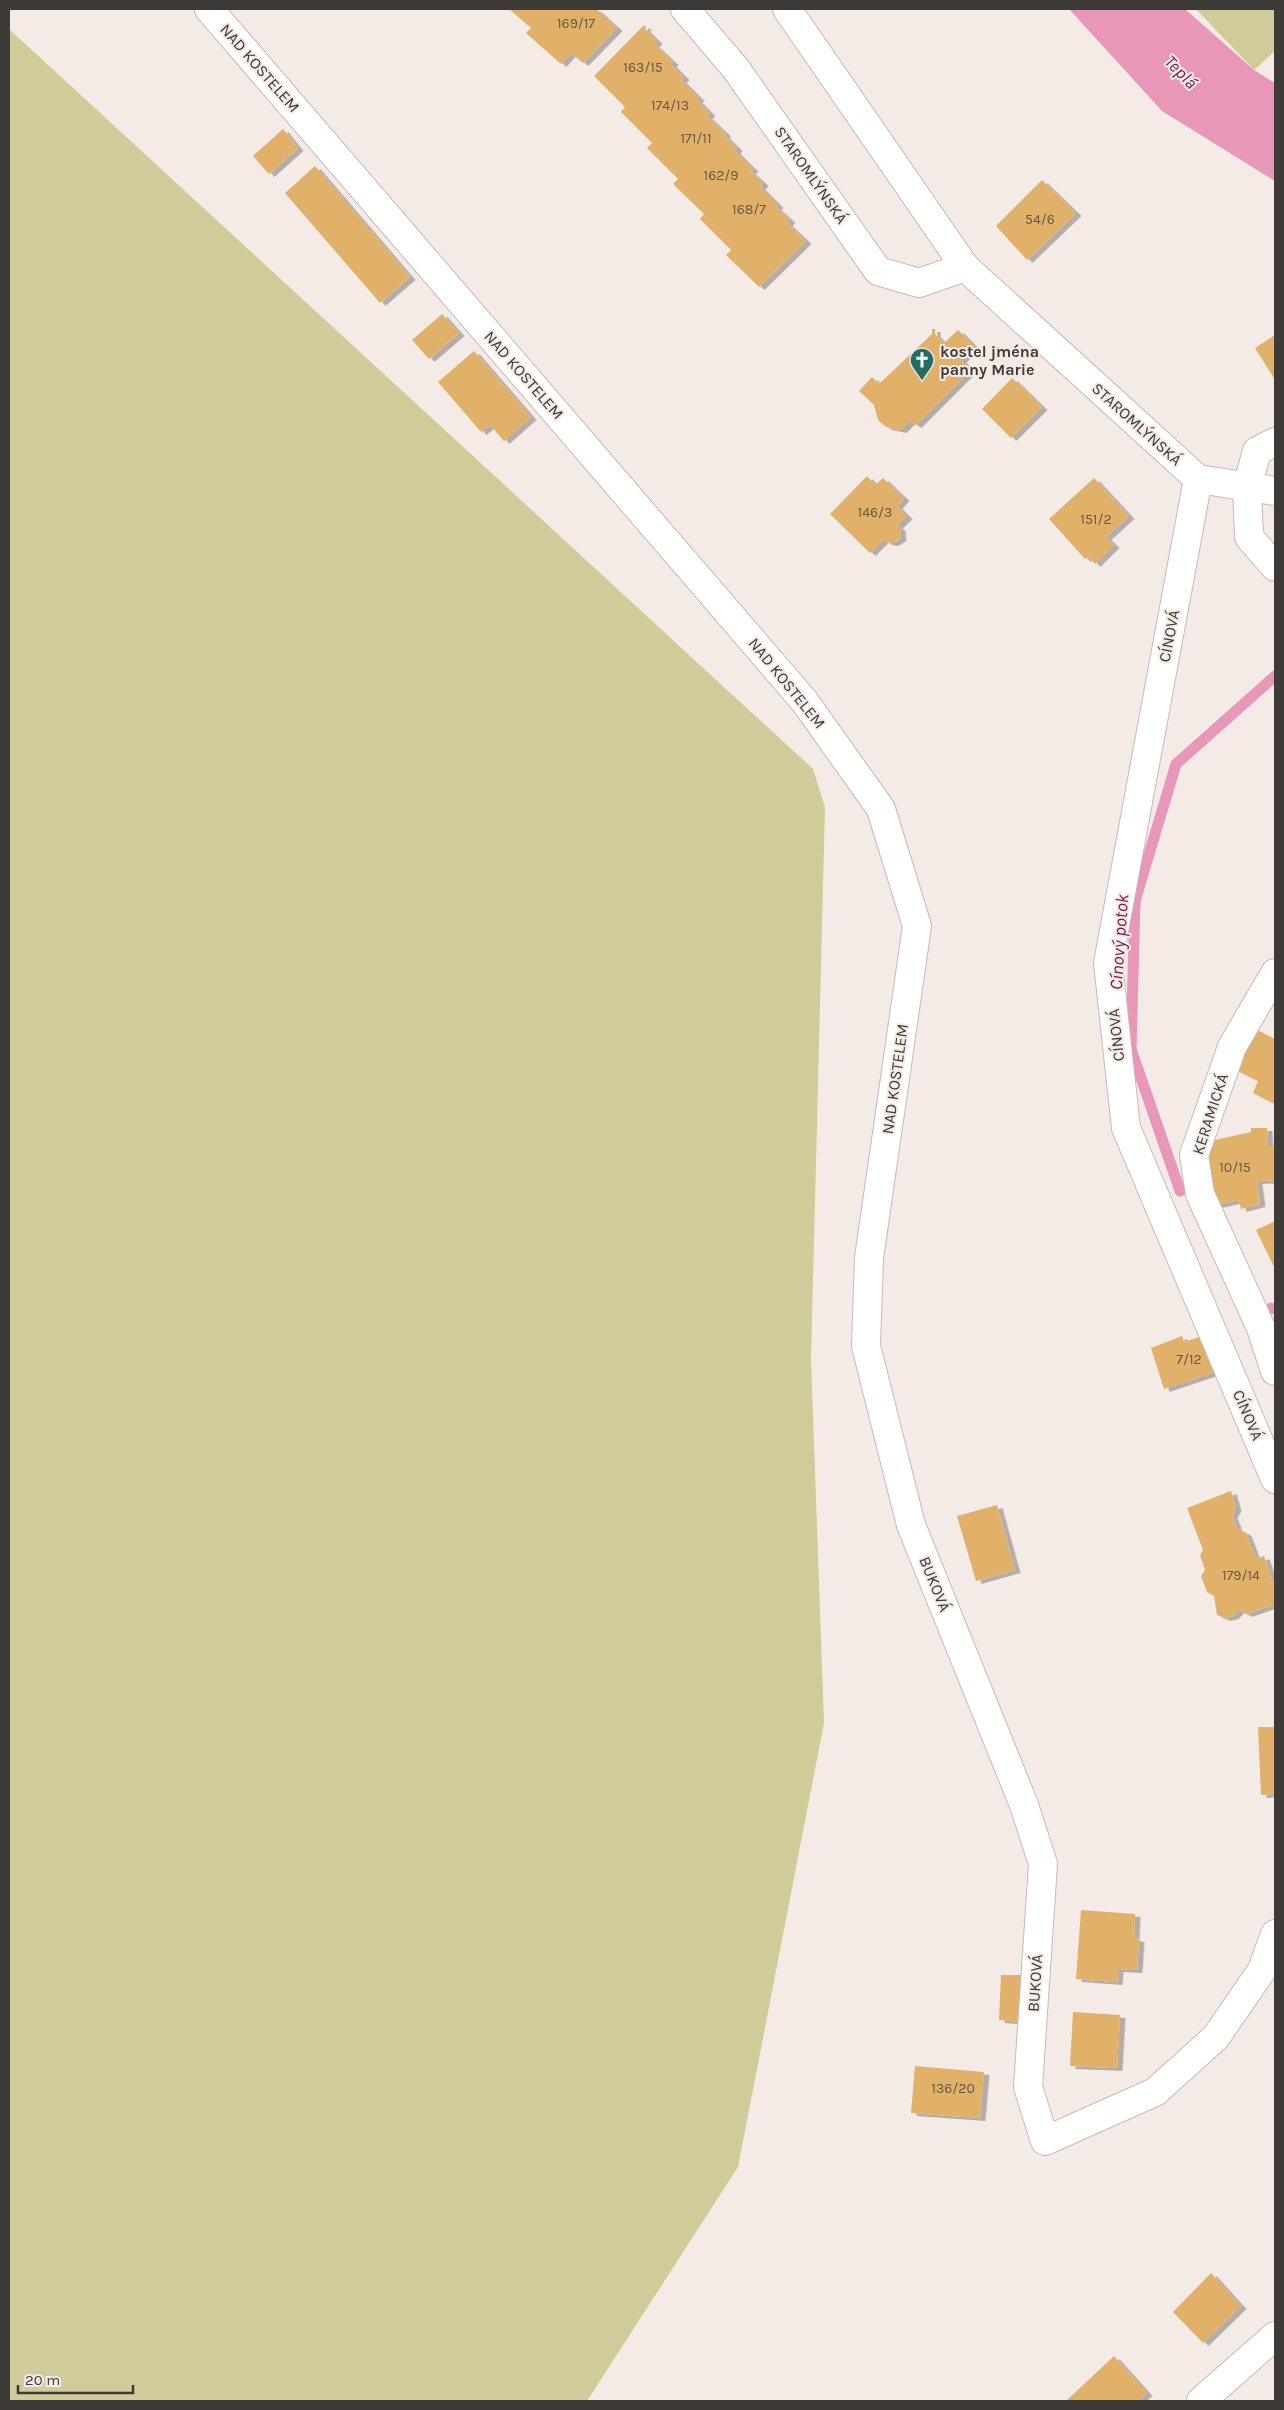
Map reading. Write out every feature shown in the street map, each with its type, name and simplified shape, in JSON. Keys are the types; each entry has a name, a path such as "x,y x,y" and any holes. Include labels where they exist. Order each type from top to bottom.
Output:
{"street":[{"name":"NAD KOSTELEM","path":"209,9 805,702 881,808 917,926 869,1258 866,1346 911,1525"},
{"name":"STAROMLÝNSKÁ","path":"685,9 736,69 878,271 919,283 965,267"},
{"name":"STAROMLÝNSKÁ","path":"787,9 965,267 1198,479"},
{"path":"1275,442 1258,451 1247,487 1249,538 1275,566"},
{"path":"1198,479 1275,491"},
{"name":"CÍNOVÁ","path":"1198,479 1108,963 1126,1128 1275,1479"},
{"name":"KERAMICKÁ","path":"1275,973 1232,1047 1194,1155 1200,1194 1261,1328 1275,1371"},
{"name":"BUKOVÁ","path":"911,1525 1024,1804 1043,1864 1028,2087 1045,2141 1155,2092 1162,2086 1216,2037 1262,1970 1275,1934"},
{"path":"1201,2401 1275,2336"}],"shaded area":[{"path":"1196,9 1275,9 1275,51 1254,70"},
{"path":"9,29 813,769 825,807 811,1359 824,1723 738,2167 587,2401 9,2401"}],"water":[{"name":"Teplá","path":"1069,9 1185,9 1254,70 1275,83 1275,181 1162,111"}],"building":[{"path":"509,9 596,9 617,28 583,63 571,53 561,64 526,33 531,28"},
{"path":"644,25 645,29 657,41 654,44 673,62 671,64 684,77 681,80 699,98 697,100 710,113 707,116 726,134 724,135 737,148 735,151 753,169 750,171 763,183 760,187 778,205 776,207 790,220 787,223 806,241 759,287 726,255 731,250 700,219 704,214 673,184 678,179 647,148 652,143 621,112 625,107 594,76"},
{"path":"283,129 298,148 269,174 253,156"},
{"path":"315,166 410,277 380,303 285,193"},
{"path":"1042,180 1076,213 1027,260 996,226"},
{"path":"442,314 459,333 429,359 412,340"},
{"name":"kostel jména panny Marie","path":"932,329 935,329 935,334 944,343 958,330 974,346 961,360 969,368 975,368 975,373 969,372 916,425 910,421 901,430 886,427 878,420 874,405 859,391 872,377 879,384 932,334"},
{"path":"1275,335 1275,380 1255,348"},
{"path":"474,351 531,417 504,441 490,425 481,432 438,382"},
{"path":"1012,378 1042,407 1011,438 982,409"},
{"path":"867,476 875,485 883,478 904,498 897,506 907,516 897,526 900,528 901,538 893,543 886,542 884,539 870,553 830,514"},
{"path":"1094,478 1129,516 1106,537 1114,545 1095,564 1088,556 1085,559 1049,519"},
{"path":"1253,1028 1275,1039 1275,1104 1253,1093 1258,1081 1234,1069"},
{"path":"1251,1128 1267,1128 1268,1146 1275,1146 1275,1180 1257,1181 1260,1204 1241,1209 1239,1200 1216,1205 1201,1143 1251,1132"},
{"path":"1275,1221 1275,1269 1256,1230"},
{"path":"1205,1335 1218,1371 1164,1389 1151,1348 1182,1336 1184,1342"},
{"path":"1231,1491 1236,1508 1232,1515 1237,1528 1246,1533 1256,1559 1264,1556 1275,1588 1275,1604 1247,1614 1239,1610 1233,1616 1225,1618 1217,1615 1214,1596 1207,1592 1201,1576 1205,1570 1200,1555 1203,1550 1187,1508"},
{"path":"997,1505 1015,1570 976,1581 957,1516"},
{"path":"1258,1727 1275,1727 1275,1794 1261,1795"},
{"path":"1081,1910 1135,1914 1134,1938 1139,1939 1137,1970 1118,1969 1117,1982 1076,1979"},
{"path":"1001,1975 1027,1975 1025,2022 999,2020"},
{"path":"1073,2012 1120,2015 1117,2068 1070,2066"},
{"path":"915,2066 984,2072 980,2118 911,2113"},
{"path":"1211,2273 1241,2306 1203,2343 1173,2312"},
{"path":"1114,2356 1147,2393 1138,2401 1066,2401"}],"waterway":[{"name":"Cínový potok","path":"1180,1191 1131,1049 1135,901 1176,764 1275,676"},
{"name":"Cínový potok","path":"1271,1308 1275,1309"}],"place":[{"name":"kostel jména panny Marie","path":"922,381"}]}
